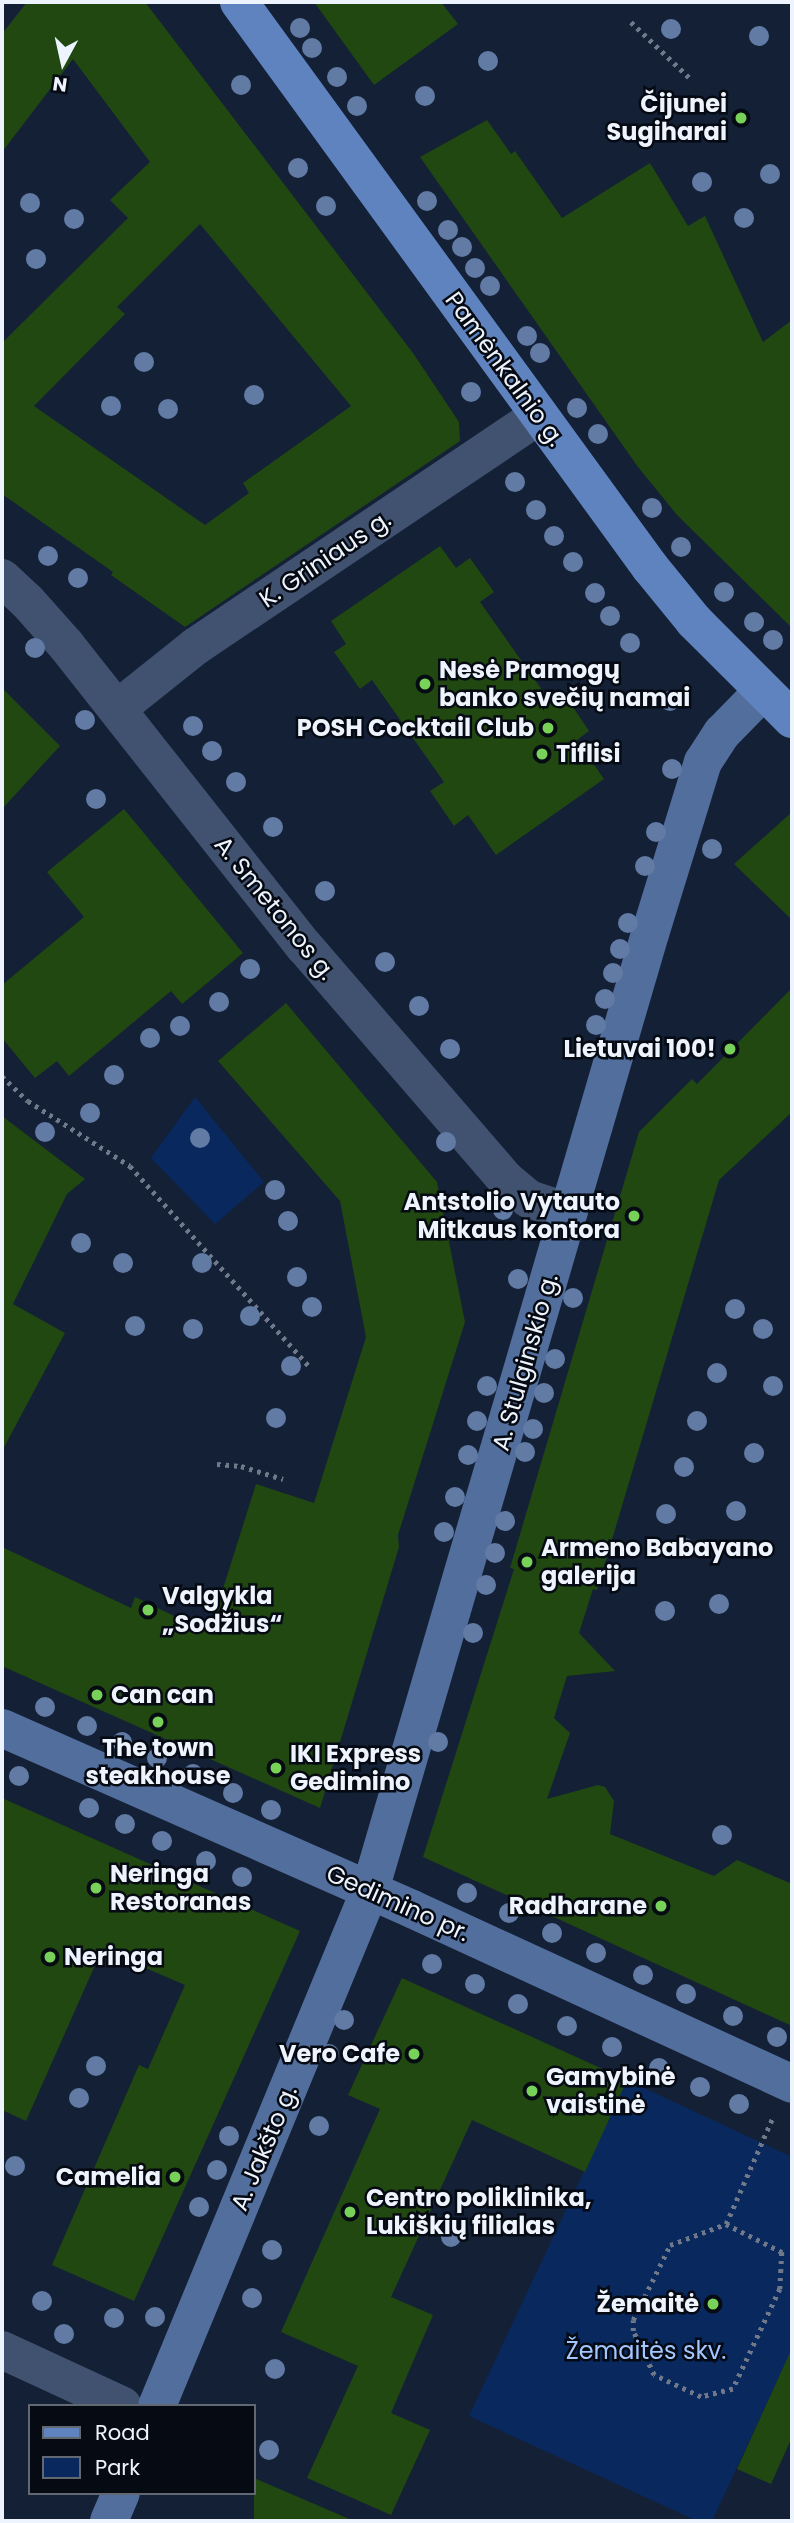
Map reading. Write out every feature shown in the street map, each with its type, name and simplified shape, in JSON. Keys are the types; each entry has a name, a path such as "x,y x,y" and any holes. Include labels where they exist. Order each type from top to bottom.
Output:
{"main road":[{"name":"Pamėnkalnio g.","path":"239,2 650,567 694,621 792,719"},
{"name":"A. Stulginskio g.","path":"370,1890 703,762 722,733 763,691"},
{"name":"Gedimino pr.","path":"2,1728 370,1890 790,2083"},
{"name":"A. Jakšto g.","path":"158,2404 370,1890"},
{"path":"109,2521 120,2495"}],"street":[{"name":"K. Griniaus g.","path":"117,709 196,646 538,416"},
{"name":"A. Smetonos g.","path":"2,578 35,610 117,709 304,946 505,1179 530,1199 569,1212"},
{"path":"2,2350 120,2404"}],"path":[{"path":"631,22 692,80"},
{"path":"2,1076 27,1101 130,1166 310,1367"},
{"path":"217,1464 241,1466 283,1479"},
{"path":"726,2224 782,2252 781,2279 776,2301 738,2382 728,2391 701,2397 654,2375 633,2330 633,2320 670,2245 726,2224 790,2083"}],"green space":[{"path":"195,1097 264,1182 215,1224 151,1158"},
{"name":"Žemaitės skv.","path":"627,2080 792,2157 792,2349 712,2521 697,2521 469,2416"}],"building":[{"path":"27,2 145,2 413,353 459,422 460,441 185,627 111,575 113,572 2,494 2,343 128,218 110,200 150,162 73,59 2,152 2,34","holes":["200,224 351,406 243,483 249,493 205,525 34,406 125,314 117,307"]},
{"path":"314,2 441,2 458,24 374,85"},
{"path":"487,120 511,154 515,151 562,218 650,163 688,226 705,216 763,342 792,320 792,628 677,515 638,467 420,157"},
{"path":"440,546 456,568 470,558 494,592 480,602 554,707 567,698 589,731 577,740 604,779 496,855 468,815 454,826 430,791 444,782 372,680 360,689 334,652 346,644 331,621"},
{"path":"2,688 60,746 2,809"},
{"path":"124,809 243,953 182,1004 171,991 69,1076 57,1061 35,1078 2,1038 2,985 84,917 47,872"},
{"path":"792,812 792,920 734,864"},
{"path":"792,988 792,1112 719,1180 597,1590 593,1589 579,1633 615,1671 567,1676 554,1718 570,1733 547,1799 598,1785 605,1787 614,1801 610,1834 714,1876 737,1860 792,1884 792,2026 423,1857 514,1569 510,1568 639,1132 692,1079 697,1084"},
{"path":"286,1003 437,1182 465,1322 398,1535 399,1547 320,1808 2,1666 2,1547 131,1608 135,1597 209,1633 256,1484 314,1503 366,1337 340,1201 218,1061"},
{"path":"2,1116 85,1179 67,1194 13,1304 65,1333 2,1451"},
{"path":"2,1798 300,1931 134,2301 52,2265 139,2065 148,2069 185,1985 127,1960 124,1965 100,1954 26,2121 2,2110"},
{"path":"402,1978 627,2080 585,2172 472,2120 391,2297 433,2315 391,2413 430,2430 391,2515 307,2478 358,2366 281,2332 380,2109 348,2095"},
{"path":"792,2348 792,2437 771,2484 737,2469"},
{"path":"256,2479 354,2521 254,2521"}],"place":[{"name":"Čijunei Sugiharai","path":"741,118"},
{"name":"Nesė Pramogų banko svečių namai","path":"425,684"},
{"name":"POSH Cocktail Club","path":"548,728"},
{"name":"Tiflisi","path":"542,754"},
{"name":"Lietuvai 100!","path":"730,1049"},
{"name":"Antstolio Vytauto Mitkaus kontora","path":"634,1216"},
{"name":"Armeno Babayano galerija","path":"527,1562"},
{"name":"Valgykla „Sodžius“","path":"148,1610"},
{"name":"Can can","path":"97,1695"},
{"name":"The town steakhouse","path":"158,1722"},
{"name":"IKI Express Gedimino","path":"276,1768"},
{"name":"Neringa Restoranas","path":"96,1888"},
{"name":"Radharane","path":"661,1906"},
{"name":"Neringa","path":"50,1957"},
{"name":"Vero Cafe","path":"414,2054"},
{"name":"Gamybinė vaistinė","path":"532,2091"},
{"name":"Camelia","path":"175,2177"},
{"name":"Centro poliklinika, Lukiškių filialas","path":"350,2212"},
{"name":"Žemaitė","path":"713,2304"}]}
